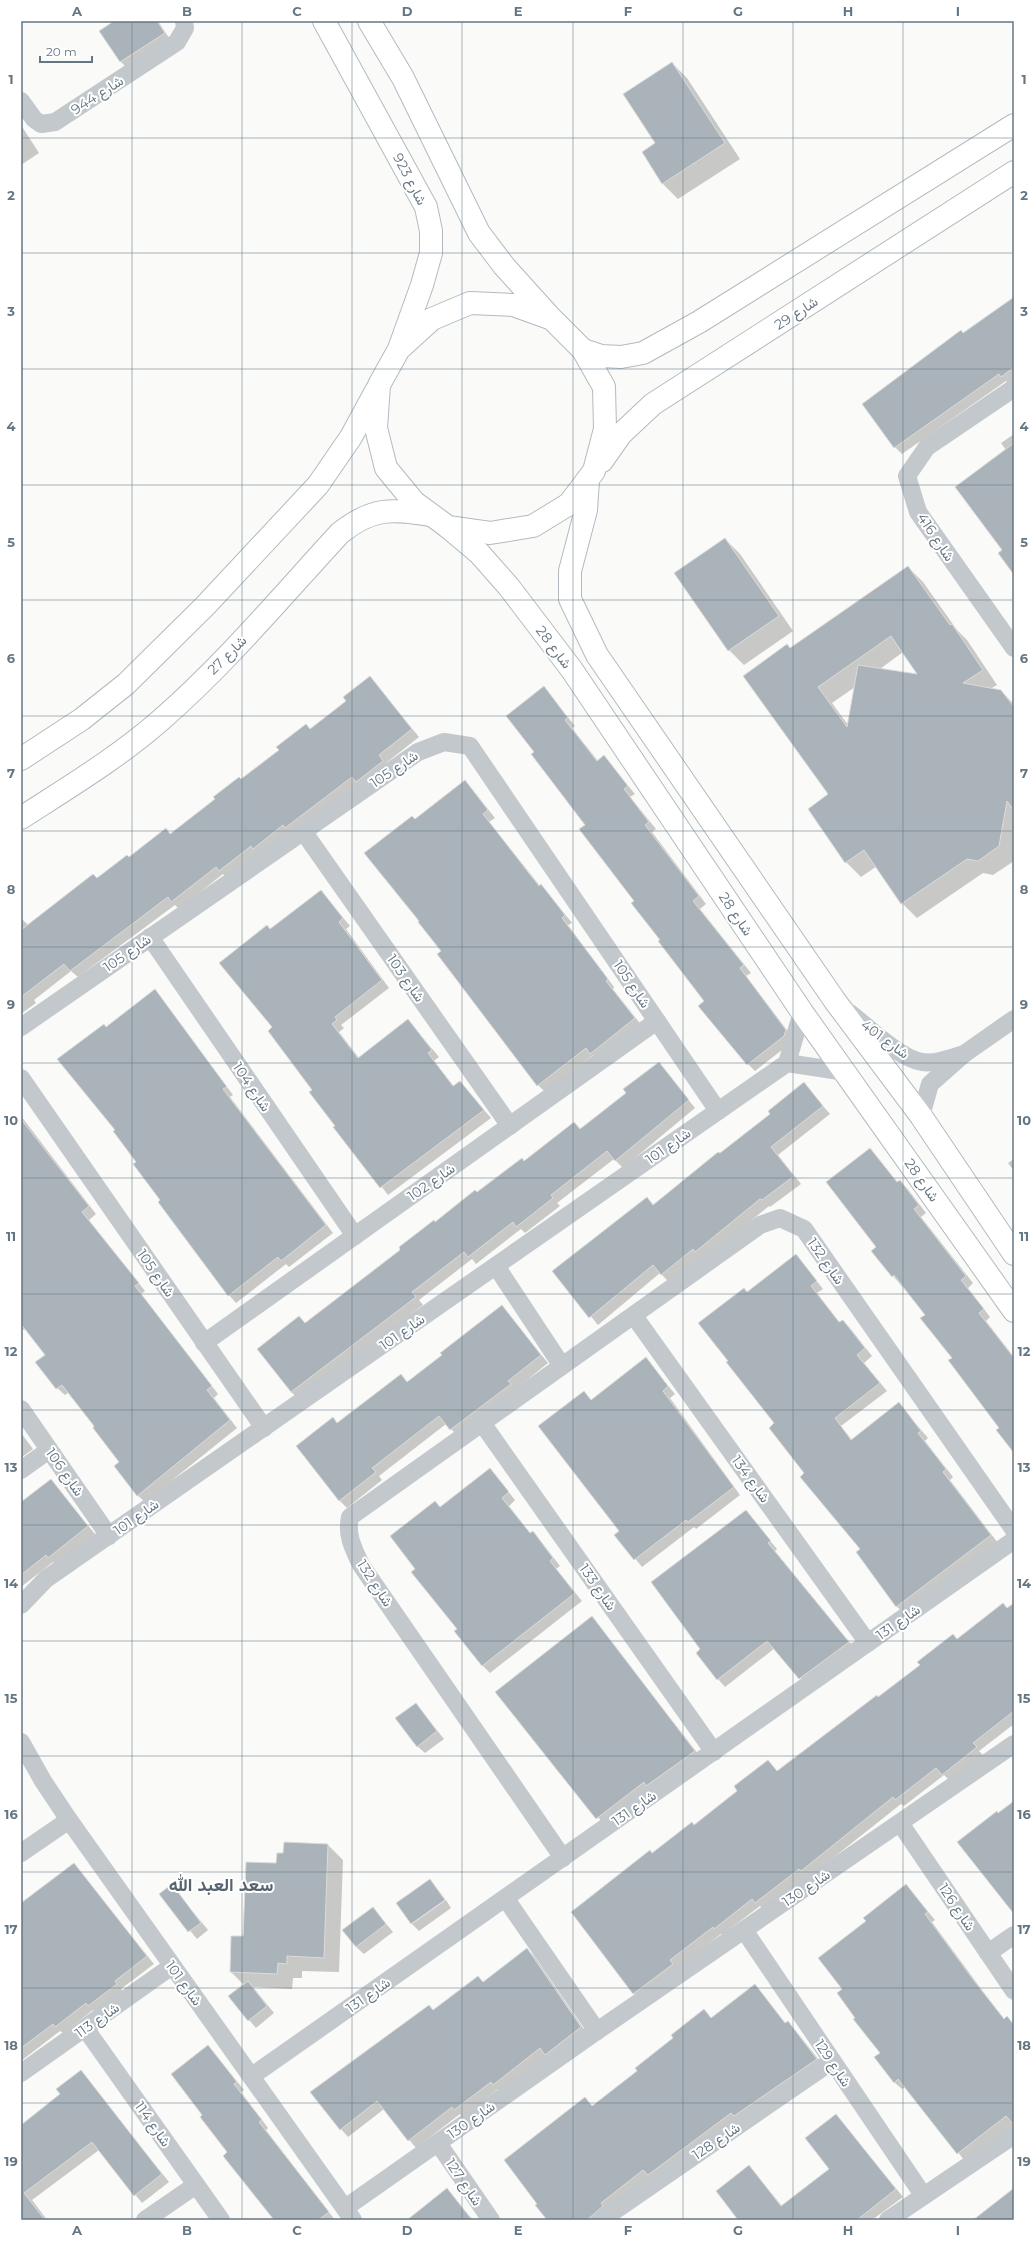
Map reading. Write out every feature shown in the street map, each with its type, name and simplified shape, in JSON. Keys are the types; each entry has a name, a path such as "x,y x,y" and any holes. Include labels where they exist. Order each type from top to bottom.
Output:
{"main road":[{"name":"شارع 923","path":"324,21 426,207 431,231 431,253 422,285 399,349"},
{"path":"368,21 403,78 479,233 504,266 552,319 583,350 604,387 605,429 591,476 586,510 570,571 570,599 598,655 835,1001 921,1116 1011,1246"},
{"path":"583,350 601,356 621,357 643,354 699,322 1014,125"},
{"name":"شارع 29","path":"440,521 490,533 533,526 569,504 621,434 653,404 1014,172"},
{"path":"21,758 82,719 126,684 205,606 318,484 351,437 399,349 432,319 470,303 513,305 552,319"},
{"name":"شارع 28","path":"379,385 376,428 386,468 414,502 479,553 509,586 572,670 802,1012 1014,1311"},
{"name":"شارع 27","path":"21,818 114,757 162,719 240,643 340,534 358,519 386,511 440,521"}],"street":[{"name":"شارع 944","path":"21,101 34,119 41,124 55,122 177,42 185,28 184,21"},
{"name":"شارع 416","path":"1014,388 927,447 907,476 918,512 1014,648"},
{"name":"شارع 105","path":"21,1027 418,752 444,742 470,746 718,1111"},
{"name":"شارع 103","path":"303,831 510,1126"},
{"name":"شارع 104","path":"150,937 354,1236"},
{"name":"شارع 401","path":"835,1001 905,1056 921,1062 940,1061 964,1054"},
{"path":"802,1012 786,1063 846,1072"},
{"name":"شارع 401","path":"921,1116 930,1084 964,1054 1014,1019"},
{"name":"شارع 102","path":"204,1343 657,1021"},
{"name":"شارع 101","path":"21,1605 46,1579 786,1063"},
{"name":"شارع 105","path":"21,1078 264,1428"},
{"name":"شارع 132","path":"563,1858 361,1565 350,1540 348,1526 350,1517 760,1226 780,1218 804,1229 1014,1530"},
{"path":"496,1266 562,1366"},
{"name":"شارع 134","path":"634,1316 868,1643"},
{"name":"شارع 106","path":"21,1409 109,1536"},
{"name":"شارع 133","path":"482,1423 714,1752"},
{"path":"21,1470 49,1450"},
{"name":"شارع 131","path":"252,2076 506,1899 1014,1540"},
{"name":"شارع 101","path":"21,1742 43,1781 69,1820 349,2214"},
{"name":"شارع 130","path":"349,2214 438,2143 597,2031 1014,1744"},
{"path":"21,1853 69,1820"},
{"name":"شارع 126","path":"900,1823 1014,1992"},
{"path":"506,1899 597,2031"},
{"name":"شارع 129","path":"744,1930 923,2195"},
{"path":"988,1953 1014,1935"},
{"name":"شارع 113","path":"21,2073 172,1966"},
{"name":"شارع 114","path":"85,2028 221,2220"},
{"name":"شارع 128","path":"601,2220 832,2062"},
{"path":"888,2220 1014,2135"},
{"name":"شارع 127","path":"438,2143 491,2220"},
{"path":"145,2220 196,2185"}],"building":[{"path":"114,21 157,21 165,33 120,62 99,31"},
{"path":"672,62 725,143 662,184 642,152 655,143 623,94"},
{"path":"1014,297 1014,367 1001,377 999,374 894,448 862,404 961,330 963,333"},
{"path":"1014,443 1014,575 998,553 1002,550 955,487"},
{"path":"725,538 779,616 728,651 674,573"},
{"path":"908,566 950,625 952,624 983,670 963,683 1001,690 1014,707 1014,811 1007,801 999,846 978,861 967,859 901,904 864,850 845,863 808,809 828,794 743,676 787,644 790,648","holes":["891,636 917,674 858,665 847,727 818,687"]},
{"path":"370,676 412,729 379,755 383,761 356,782 352,777 285,828 283,825 253,849 251,846 219,871 216,867 171,902 168,897 70,971 64,964 21,997 21,930 93,874 97,878 127,855 129,857 166,828 170,834 215,799 213,797 239,777 241,779 279,750 276,747 306,724 310,729 346,701 343,697"},
{"path":"544,686 568,718 565,720 597,761 604,755 628,786 624,789 649,822 645,825 699,896 693,901 744,965 740,968 786,1030 784,1036 747,1065 698,1006 704,1001 631,903 634,901 579,829 585,825 531,754 534,752 506,716"},
{"path":"465,780 488,810 483,814 539,886 541,884 565,915 562,918 608,979 606,981 635,1018 590,1054 586,1048 537,1086 437,954 441,951 418,922 419,921 364,853 412,816 415,819"},
{"path":"321,890 343,918 339,922 382,980 335,1017 337,1020 332,1024 358,1058 408,1019 432,1050 428,1053 453,1086 460,1081 484,1110 380,1188 333,1127 335,1126 309,1092 312,1090 268,1031 272,1027 219,963 267,925 270,929"},
{"path":"155,989 227,1087 223,1089 326,1225 281,1261 278,1257 228,1296 158,1202 160,1200 133,1164 136,1162 113,1131 115,1130 57,1059 104,1024 106,1027"},
{"path":"659,1062 689,1100 615,1161 607,1151 551,1195 553,1198 516,1227 513,1222 468,1257 464,1252 412,1292 416,1297 291,1392 257,1349 299,1316 305,1323 400,1250 399,1247 434,1220 435,1222 475,1190 477,1192 522,1158 524,1161 574,1122 580,1129 626,1093 623,1089"},
{"path":"804,1082 823,1106 771,1147 794,1176 762,1200 760,1199 695,1252 693,1249 661,1275 653,1265 589,1318 552,1271 647,1197 653,1205 718,1152 720,1153 770,1114 768,1111"},
{"path":"21,1119 89,1206 82,1212 139,1283 135,1286 212,1386 207,1390 230,1420 137,1496 114,1466 119,1462 93,1428 94,1426 62,1385 56,1389 35,1362 45,1355 21,1324"},
{"path":"870,1148 897,1182 900,1180 919,1205 914,1209 966,1276 961,1280 984,1309 979,1313 1014,1358 1014,1453 996,1430 999,1428 948,1360 952,1358 920,1318 925,1315 894,1275 892,1277 871,1251 876,1247 826,1182"},
{"path":"796,1254 817,1281 811,1286 839,1322 843,1320 865,1348 857,1355 880,1383 835,1418 851,1440 899,1402 921,1431 918,1433 946,1469 943,1472 991,1535 896,1607 856,1552 860,1549 800,1477 804,1473 769,1428 774,1423 726,1362 728,1361 698,1323 744,1288 747,1292"},
{"path":"502,1305 541,1355 508,1381 511,1384 450,1430 439,1416 372,1468 376,1472 339,1501 296,1446 333,1417 337,1423 401,1374 407,1382 442,1355 440,1353"},
{"path":"646,1357 668,1386 663,1391 734,1487 688,1522 686,1520 634,1560 614,1535 619,1531 538,1426 584,1391 591,1400"},
{"path":"490,1468 509,1492 502,1498 530,1533 533,1531 553,1558 550,1561 575,1593 482,1666 454,1631 457,1629 411,1572 415,1569 390,1536 435,1501 440,1507"},
{"path":"51,1479 88,1526 48,1558 46,1555 21,1575 21,1502"},
{"path":"746,1510 771,1541 768,1543 849,1642 799,1679 767,1641 717,1680 696,1653 700,1649 651,1582"},
{"path":"1003,1603 1007,1608 1014,1603 1014,1711 973,1743 977,1747 942,1775 936,1768 895,1800 893,1797 801,1871 799,1869 755,1903 752,1899 714,1929 713,1927 670,1960 673,1964 633,1994 571,1912 650,1850 652,1853 692,1822 694,1825 737,1791 734,1786 768,1760 777,1771 877,1695 878,1697 920,1665 917,1662 953,1634 957,1639"},
{"path":"592,1616 695,1751 646,1786 644,1782 596,1819 495,1692"},
{"path":"416,1703 437,1731 417,1747 395,1718"},
{"path":"1014,1801 1014,1914 957,1842 997,1811 998,1813"},
{"path":"284,1842 328,1844 324,1958 287,1956 287,1964 278,1963 277,1974 230,1972 231,1936 243,1936 246,1862 276,1863 277,1853 283,1853"},
{"path":"74,1863 147,1956 115,1981 117,1984 88,2006 86,2003 55,2027 53,2024 21,2048 21,1903"},
{"path":"430,1879 445,1900 411,1924 396,1903"},
{"path":"172,1884 201,1923 188,1932 159,1894"},
{"path":"906,1884 928,1912 925,1914 975,1982 1004,2019 1007,2016 1014,2025 1014,2125 1006,2116 957,2154 898,2079 894,2083 874,2057 880,2053 853,2019 855,2018 837,1993 842,1989 818,1958 866,1921 863,1918"},
{"path":"373,1907 386,1924 356,1947 342,1930"},
{"path":"527,1948 581,2027 545,2055 540,2048 493,2085 491,2082 454,2110 452,2107 408,2141 377,2101 340,2130 310,2092 429,2005 433,2010 478,1976 483,1982"},
{"path":"248,1981 267,2006 248,2021 228,1996"},
{"path":"755,1984 785,2023 788,2021 817,2059 734,2116 731,2113 648,2175 643,2170 601,2203 603,2206 587,2220 547,2220 504,2160 585,2097 592,2106 637,2071 635,2068 673,2038 671,2035 704,2009 711,2018"},
{"path":"208,2045 237,2082 234,2084 262,2120 259,2122 329,2212 318,2220 274,2220 223,2156 227,2152 200,2117 202,2115 171,2074"},
{"path":"81,2070 162,2174 134,2196 92,2142 24,2193 45,2220 21,2220 21,2125 60,2094 56,2089"},
{"path":"836,2114 896,2189 857,2220 738,2220 716,2191 749,2165 781,2206 829,2169 805,2138"},
{"path":"447,2188 472,2220 407,2220"},
{"path":"1014,2188 1014,2220 973,2220"}],"district":[{"name":"سعد العبد الله","path":"221,1885"}]}
